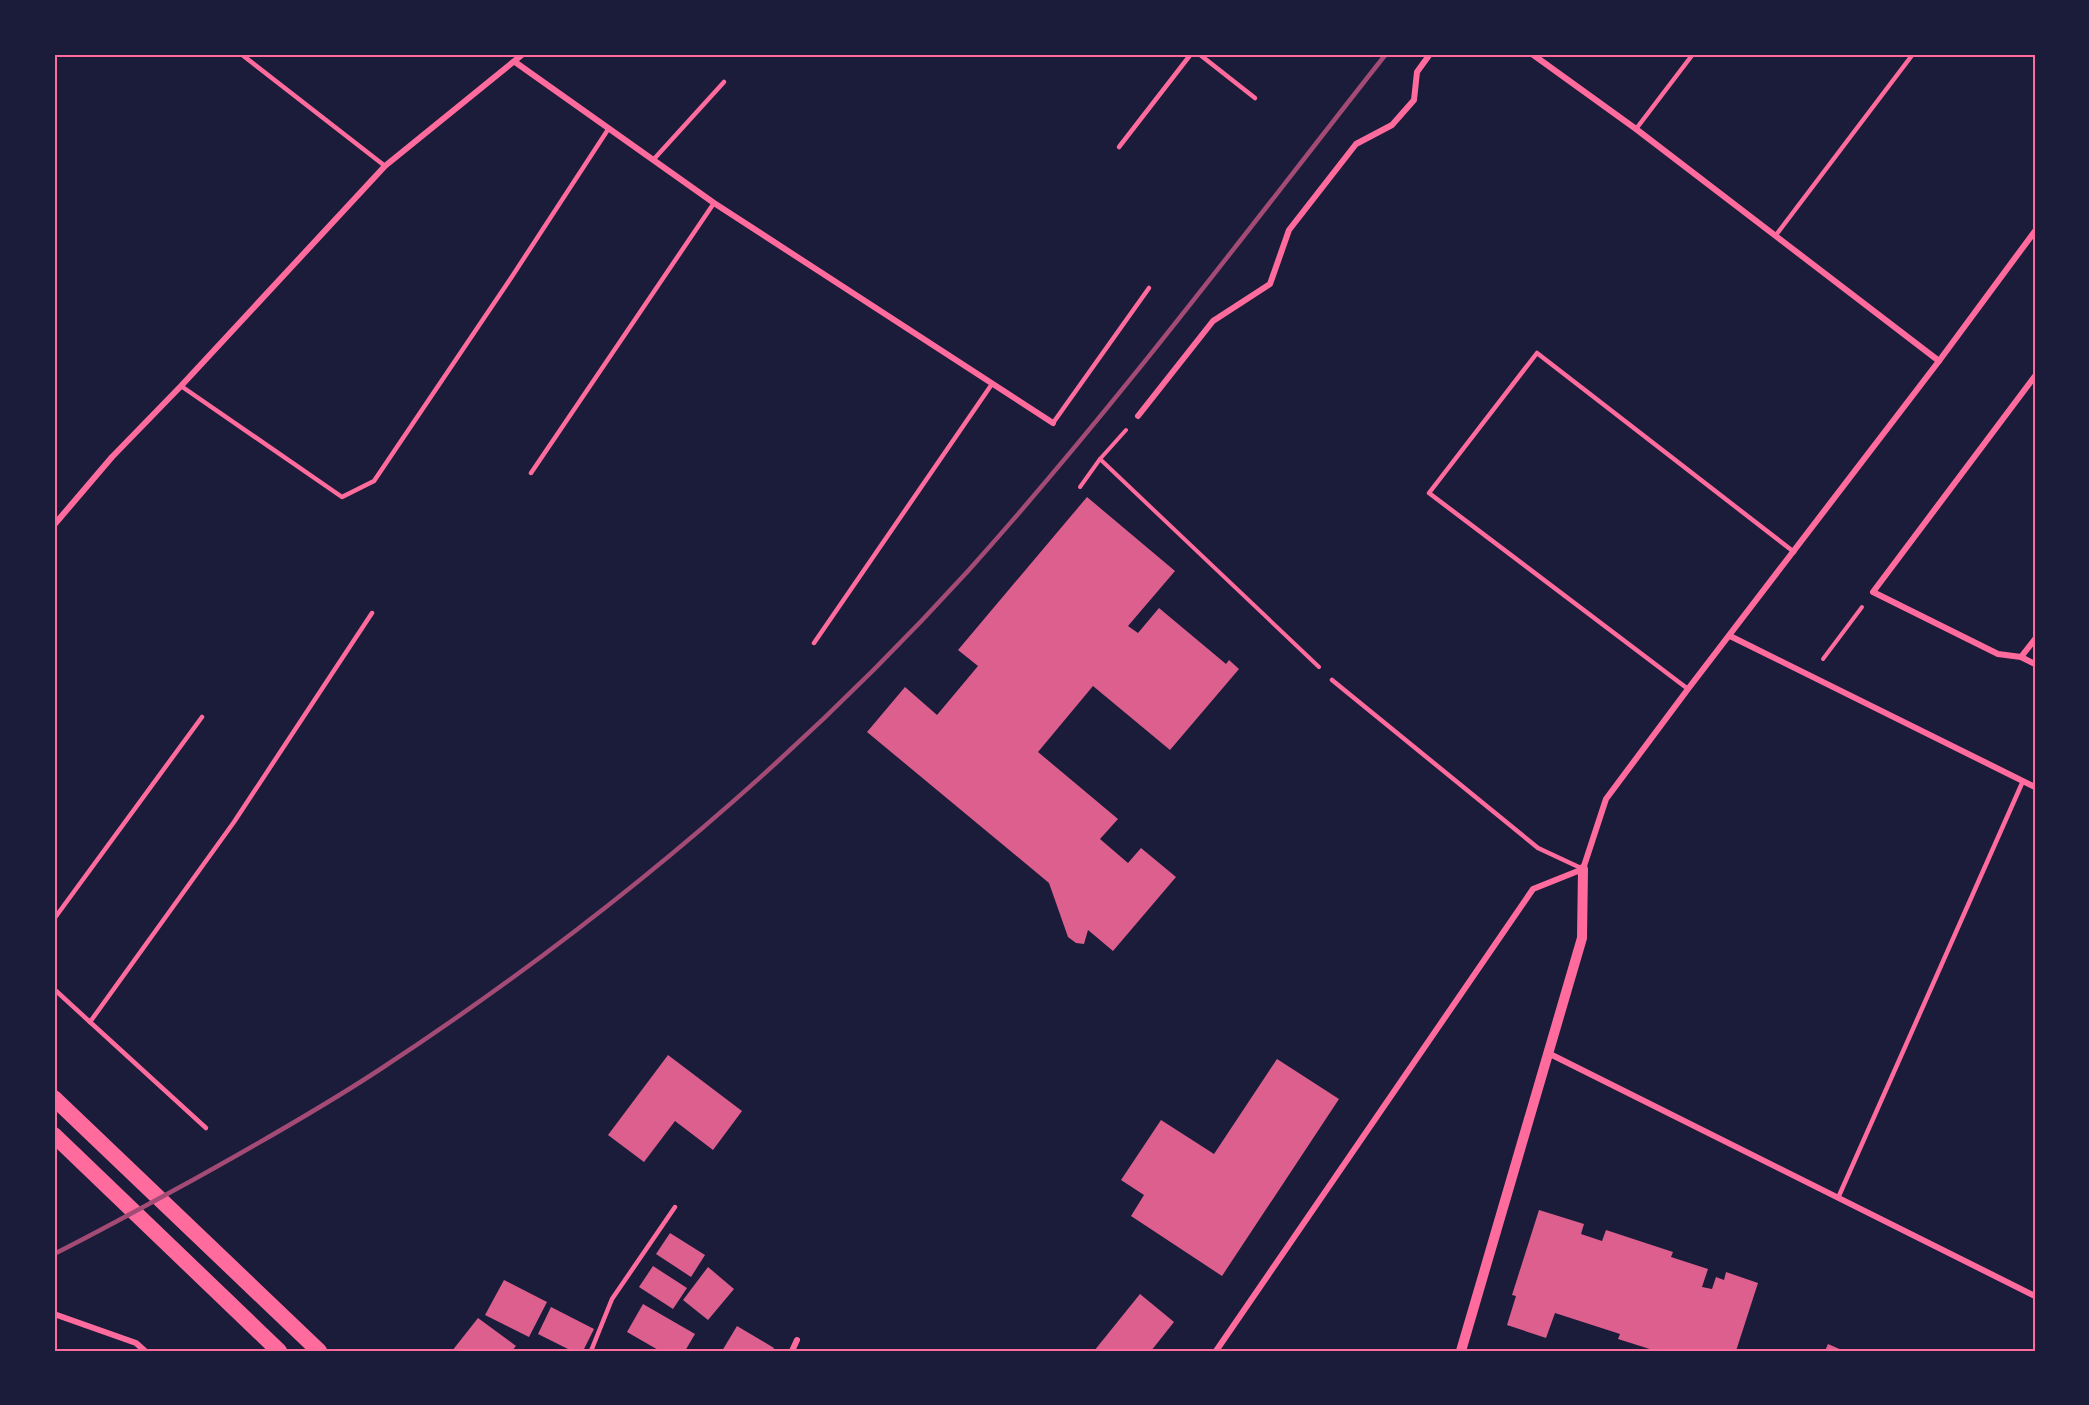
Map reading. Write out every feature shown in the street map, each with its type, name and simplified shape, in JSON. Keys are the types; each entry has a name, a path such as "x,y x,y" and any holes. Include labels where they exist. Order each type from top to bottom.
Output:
{"highway":[{"path":"54,1098 319,1351"},
{"path":"54,1135 279,1351"}],"street":[{"path":"54,525 112,457 385,166 524,54"},
{"path":"1138,417 1213,321 1270,284 1289,230 1356,144 1392,125 1414,100 1416,72 1430,54"},
{"path":"1532,54 1636,129 1939,361"},
{"path":"515,62 714,203 1053,423"},
{"path":"1461,1351 1582,938 1583,869 1606,799 2035,231"},
{"path":"2035,376 1873,592 1998,654 2021,657 2035,664"},
{"path":"1730,636 2035,787"},
{"path":"2021,657 2035,639"},
{"path":"1216,1351 1533,889 1583,869"},
{"path":"1548,1053 2035,1296"},
{"path":"54,1314 136,1344 145,1351"},
{"path":"792,1351 797,1340"}],"lane":[{"path":"241,54 385,166"},
{"path":"1119,147 1191,54"},
{"path":"1199,54 1255,98"},
{"path":"1636,129 1693,54"},
{"path":"1776,236 1913,54"},
{"path":"654,159 724,82"},
{"path":"181,386 342,497 374,482 512,278 609,128"},
{"path":"531,473 714,203"},
{"path":"1053,423 1149,288"},
{"path":"1688,688 1429,493 1537,353 1794,552"},
{"path":"814,643 992,384"},
{"path":"90,1022 234,822 372,613"},
{"path":"1332,680 1538,848 1583,869"},
{"path":"54,919 202,717"},
{"path":"1838,1198 2023,781"},
{"path":"54,989 206,1128"},
{"path":"591,1351 612,1299 675,1207"}],"path":[{"path":"1080,487 1138,417"},
{"path":"1101,459 1332,680"},
{"path":"1811,676 1873,592"}],"building":[{"path":"1087,497 1175,571 1128,626 1138,633 1159,608 1226,664 1229,660 1239,669 1170,750 1093,686 1038,752 1118,819 1100,839 1128,863 1141,848 1176,877 1113,951 1088,930 1084,944 1076,943 1068,937 1049,883 867,732 905,687 937,715 978,666 958,650"},
{"path":"668,1055 742,1111 713,1150 675,1121 644,1162 608,1135"},
{"path":"1277,1059 1339,1099 1222,1276 1131,1216 1144,1195 1121,1180 1161,1120 1214,1154"},
{"path":"1539,1210 1584,1224 1581,1234 1602,1241 1606,1230 1673,1252 1671,1257 1708,1269 1702,1287 1712,1289 1716,1277 1724,1280 1726,1272 1758,1283 1736,1351 1656,1351 1618,1339 1620,1334 1555,1313 1546,1338 1507,1325 1516,1296 1512,1295"},
{"path":"670,1233 705,1255 691,1277 656,1254"},
{"path":"653,1266 687,1288 673,1309 639,1287"},
{"path":"708,1267 734,1289 708,1320 683,1300"},
{"path":"504,1280 547,1302 529,1337 485,1315"},
{"path":"1140,1294 1174,1322 1151,1351 1094,1351"},
{"path":"643,1304 695,1334 685,1351 660,1351 627,1332"},
{"path":"551,1307 594,1329 583,1351 572,1351 538,1334"},
{"path":"478,1318 516,1346 512,1351 452,1351"},
{"path":"737,1326 774,1348 772,1351 722,1351"},
{"path":"1828,1344 1844,1351 1825,1351"}],"railway":[{"path":"54,1254 238,1155 379,1070 459,1016 614,900 762,775 902,641 1023,509 1181,316 1386,54"}]}
